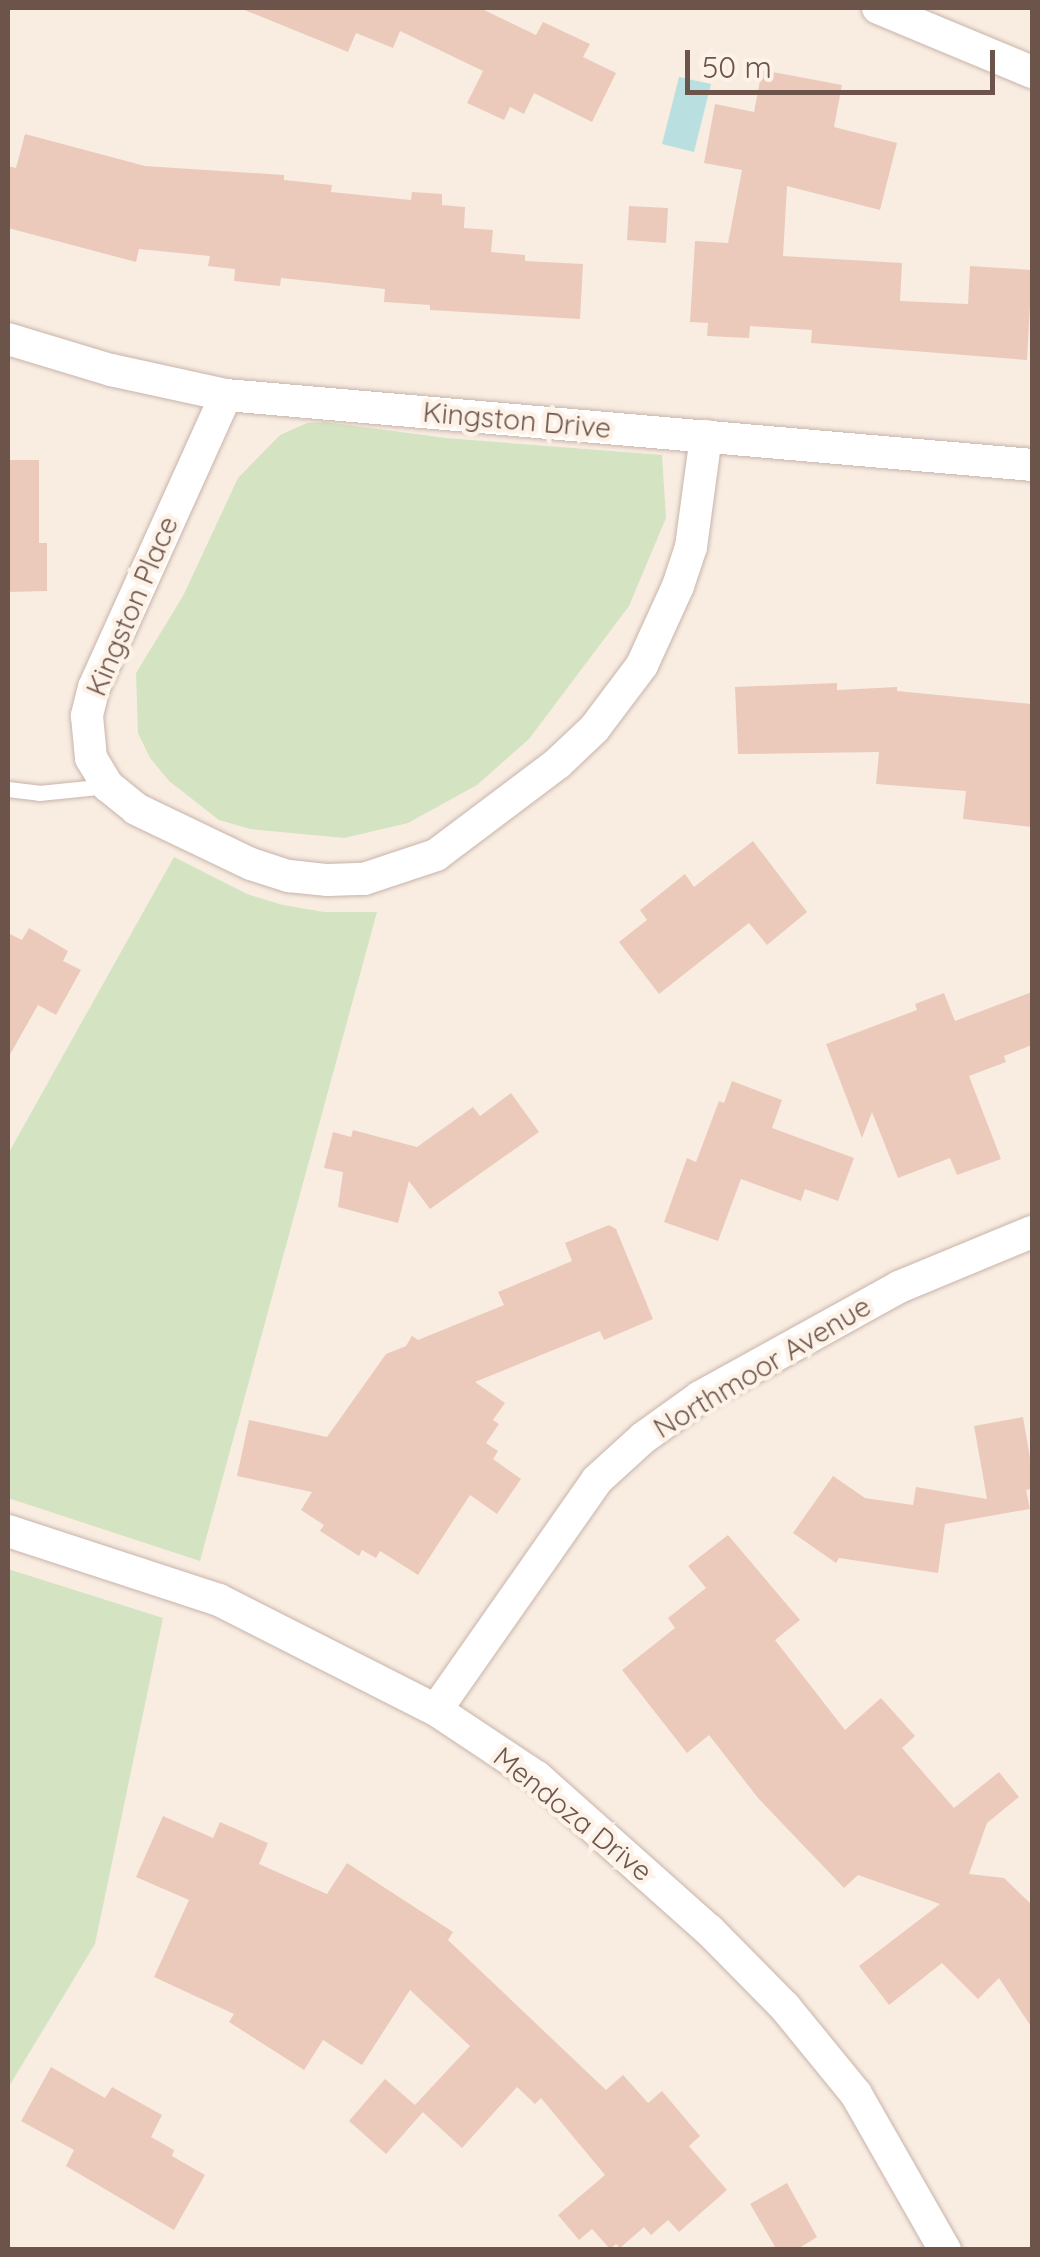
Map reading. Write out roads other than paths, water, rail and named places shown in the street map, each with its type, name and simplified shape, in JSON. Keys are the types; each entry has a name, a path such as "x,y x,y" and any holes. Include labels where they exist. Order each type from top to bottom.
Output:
{"street":[{"path":"878,8 1032,72"},
{"name":"Kingston Drive","path":"8,339 111,370 226,395 1032,465"},
{"name":"Kingston Place","path":"108,786 91,758 86,716 94,687 226,395"},
{"path":"108,786 136,809 251,864 289,876 364,879 436,855 558,764 594,730 642,664 691,547 706,436"},
{"name":"Northmoor Avenue","path":"436,1710 598,1480 643,1438 700,1397 834,1321 899,1287 1032,1232"},
{"name":"Mendoza Drive","path":"8,1531 219,1600 436,1710 550,1788 709,1930 785,2008 856,2094 945,2250"}],"lane":[{"path":"8,789 38,793 108,786"}],"water":[{"path":"679,77 711,84 694,152 662,144"}]}
